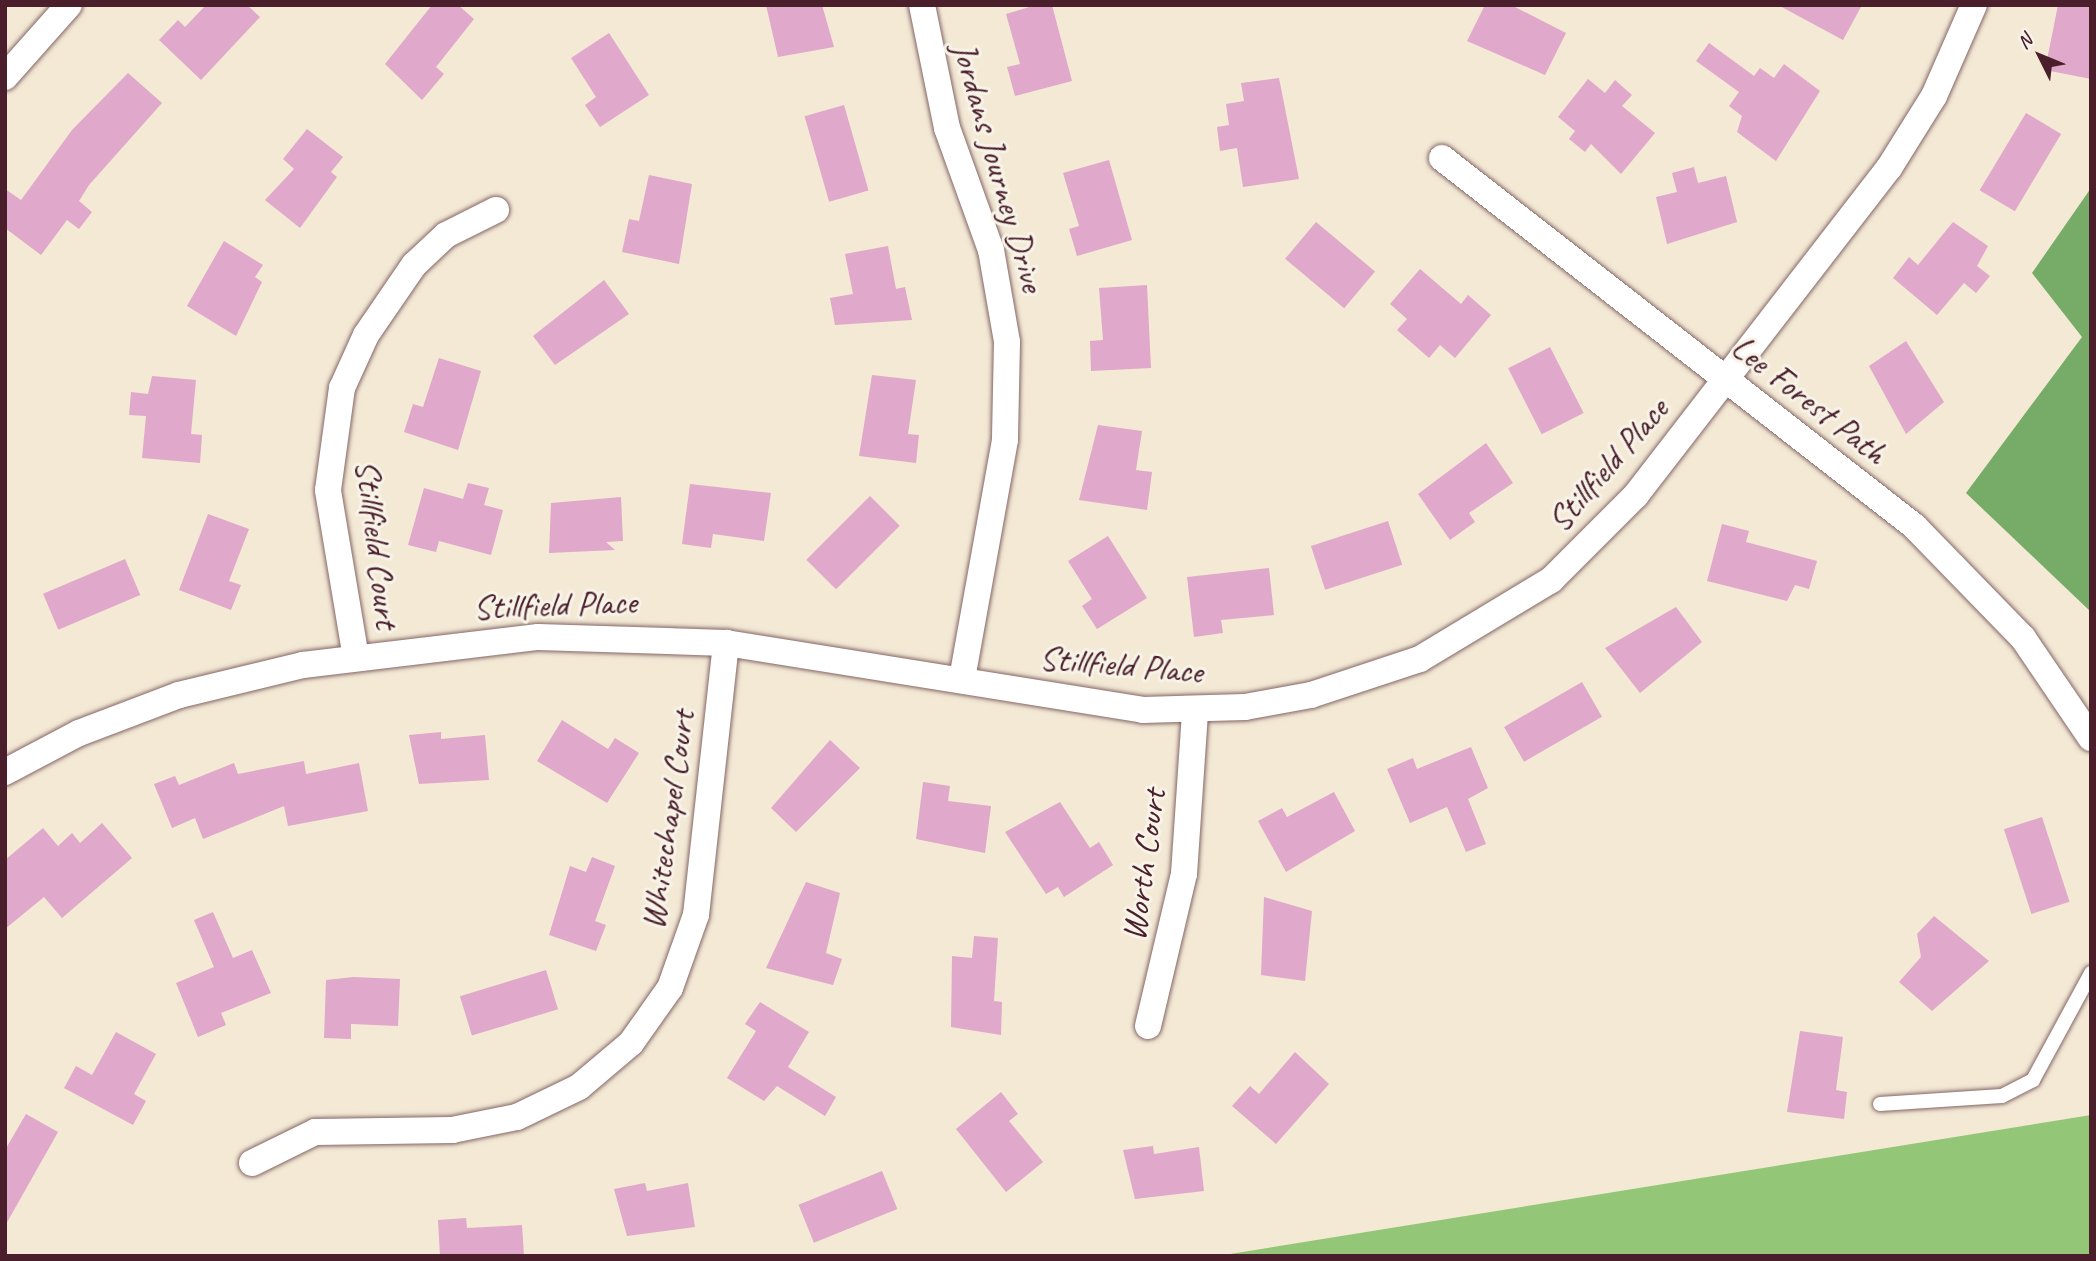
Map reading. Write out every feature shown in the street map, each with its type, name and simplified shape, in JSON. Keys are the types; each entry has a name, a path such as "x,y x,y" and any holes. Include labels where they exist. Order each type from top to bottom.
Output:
{"street":[{"path":"5,77 69,5"},
{"name":"Jordans Journey Drive","path":"922,5 947,128 991,250 1007,342 1005,440 962,680"},
{"name":"Stillfield Place","path":"5,772 79,733 179,695 356,658 538,637 726,642 1143,710 1195,711 1346,686 1420,659 1494,619 1602,534 1727,379 1889,168 1934,96 1975,5"},
{"name":"Lee Forest Path","path":"1443,158 1727,379 1966,574 2023,638 2091,738"},
{"name":"Stillfield Court","path":"356,658 328,490 342,388 366,335 414,265 446,235 496,210"},
{"name":"Whitechapel Court","path":"252,1163 315,1132 452,1130 517,1116 579,1087 631,1043 670,988 696,915 726,642"},
{"name":"Worth Court","path":"1148,1026 1184,874 1195,711"}],"lane":[{"path":"1880,1104 2002,1096 2033,1080 2091,973"}],"green space":[{"path":"2091,188 2091,612 1966,493 2082,337 2032,273"},
{"path":"2091,1115 2091,1256 1218,1256"}],"building":[{"path":"206,5 247,5 260,17 201,80 159,40 178,20 185,27"},
{"path":"432,5 458,5 474,19 436,67 444,74 422,100 385,64"},
{"path":"766,5 822,5 834,47 778,57"},
{"path":"1036,5 1052,5 1072,81 1015,96 1007,67 1020,64 1006,14"},
{"path":"1485,5 1511,5 1566,33 1545,75 1467,41"},
{"path":"1778,5 1862,5 1843,40"},
{"path":"2058,5 2091,5 2091,79 2045,70"},
{"path":"609,33 649,95 600,127 585,105 596,97 571,58"},
{"path":"1709,43 1754,76 1760,68 1774,78 1784,64 1820,91 1776,161 1737,132 1742,116 1729,106 1739,92 1696,61"},
{"path":"128,73 162,103 89,185 79,201 92,212 79,229 67,220 41,255 5,228 5,189 21,200 72,130"},
{"path":"1279,78 1299,179 1243,187 1237,148 1220,151 1217,127 1229,125 1226,104 1244,101 1241,83"},
{"path":"1588,79 1605,93 1615,80 1632,95 1622,106 1655,133 1621,174 1591,144 1585,152 1569,139 1575,131 1558,117"},
{"path":"844,105 869,191 829,202 805,116"},
{"path":"2026,113 2061,134 2015,211 1980,190"},
{"path":"307,129 343,157 331,172 337,177 300,228 265,200 294,169 283,159"},
{"path":"1109,160 1132,240 1077,256 1069,229 1079,226 1063,173"},
{"path":"1694,167 1698,183 1726,176 1737,222 1667,244 1656,197 1677,192 1672,173"},
{"path":"649,175 692,184 679,264 622,252 629,219 639,221"},
{"path":"1316,222 1375,271 1344,308 1285,259"},
{"path":"1953,222 1988,246 1977,266 1990,276 1976,293 1964,283 1937,315 1893,278 1909,257 1918,265"},
{"path":"224,241 263,265 255,277 262,282 236,336 187,306"},
{"path":"888,246 896,289 905,287 912,320 835,325 830,298 853,294 845,254"},
{"path":"1420,269 1461,304 1468,295 1491,315 1455,358 1440,345 1429,358 1397,330 1407,319 1390,304"},
{"path":"604,280 629,314 555,365 533,336"},
{"path":"1147,285 1151,368 1091,371 1090,341 1103,340 1099,288"},
{"path":"1906,341 1944,402 1906,434 1869,366"},
{"path":"1550,347 1584,413 1542,434 1508,368"},
{"path":"439,358 481,371 458,450 404,432 413,404 423,407"},
{"path":"872,375 916,380 908,434 919,435 916,463 859,456"},
{"path":"152,376 196,380 191,434 202,435 200,463 142,458 146,416 129,415 131,392 148,394"},
{"path":"1098,425 1142,431 1136,470 1152,472 1147,510 1079,500"},
{"path":"1486,443 1513,483 1469,513 1475,522 1450,540 1418,494"},
{"path":"468,483 489,488 484,505 503,510 491,555 439,541 436,552 408,545 424,488 463,499"},
{"path":"690,484 771,493 764,541 713,534 711,548 682,544"},
{"path":"870,496 900,526 836,589 806,560"},
{"path":"621,497 623,541 606,542 615,550 549,553 551,503"},
{"path":"208,514 249,529 229,581 241,585 231,610 179,590"},
{"path":"1388,521 1402,565 1325,590 1311,546"},
{"path":"1722,524 1749,531 1746,542 1817,561 1809,589 1795,585 1787,601 1707,581"},
{"path":"1108,536 1147,598 1097,629 1082,606 1092,599 1068,561"},
{"path":"125,559 140,595 58,630 43,594"},
{"path":"1269,568 1274,615 1221,620 1223,633 1194,637 1187,577"},
{"path":"1676,607 1702,642 1640,693 1605,648"},
{"path":"1582,682 1602,717 1524,762 1504,727"},
{"path":"562,720 608,749 615,738 639,753 607,803 537,761"},
{"path":"441,732 441,739 485,735 489,780 419,784 409,735"},
{"path":"830,740 860,768 796,832 771,808"},
{"path":"1471,747 1488,788 1468,799 1486,844 1466,852 1447,807 1410,823 1387,769 1413,758 1417,769"},
{"path":"304,761 306,774 359,763 368,811 288,826 284,806 203,839 195,818 172,828 154,784 175,776 179,785 234,763 238,774"},
{"path":"923,782 950,786 948,801 991,806 985,853 916,839"},
{"path":"1334,792 1355,831 1286,872 1258,821 1282,808 1287,817"},
{"path":"1060,802 1090,848 1099,842 1113,865 1064,897 1058,887 1046,894 1005,832"},
{"path":"2042,817 2070,902 2031,914 2004,829"},
{"path":"102,823 132,858 62,918 44,897 5,929 5,860 43,828 58,846 72,833 80,843"},
{"path":"592,857 615,866 595,921 606,925 596,951 549,935 570,866 586,872"},
{"path":"806,882 840,893 826,953 842,959 833,985 766,968"},
{"path":"1264,897 1312,911 1305,981 1261,975"},
{"path":"213,912 233,958 252,950 271,993 221,1013 226,1025 198,1037 176,983 214,967 194,920"},
{"path":"1934,916 1989,961 1932,1011 1899,982 1921,957 1917,934"},
{"path":"974,936 998,938 994,1001 1002,1002 1001,1035 951,1027 952,956 972,958"},
{"path":"546,970 558,1009 472,1036 460,996"},
{"path":"353,977 400,979 398,1026 351,1024 351,1039 324,1038 326,980"},
{"path":"760,1002 809,1032 788,1067 836,1097 825,1116 777,1086 764,1101 727,1078 756,1031 745,1024"},
{"path":"1800,1031 1843,1037 1836,1090 1847,1092 1844,1119 1787,1112"},
{"path":"116,1032 156,1054 134,1094 146,1101 133,1125 64,1088 76,1066 92,1075"},
{"path":"1295,1052 1329,1084 1276,1144 1232,1106 1250,1086 1259,1094"},
{"path":"1001,1092 1018,1114 1009,1121 1043,1162 1006,1192 956,1129"},
{"path":"26,1114 58,1132 5,1226 5,1150"},
{"path":"1153,1146 1154,1154 1199,1147 1204,1191 1135,1199 1123,1150"},
{"path":"882,1171 897,1209 814,1243 799,1205"},
{"path":"645,1183 647,1191 688,1183 695,1227 627,1236 614,1189"},
{"path":"466,1218 467,1228 522,1225 524,1256 440,1256 438,1220"}]}
